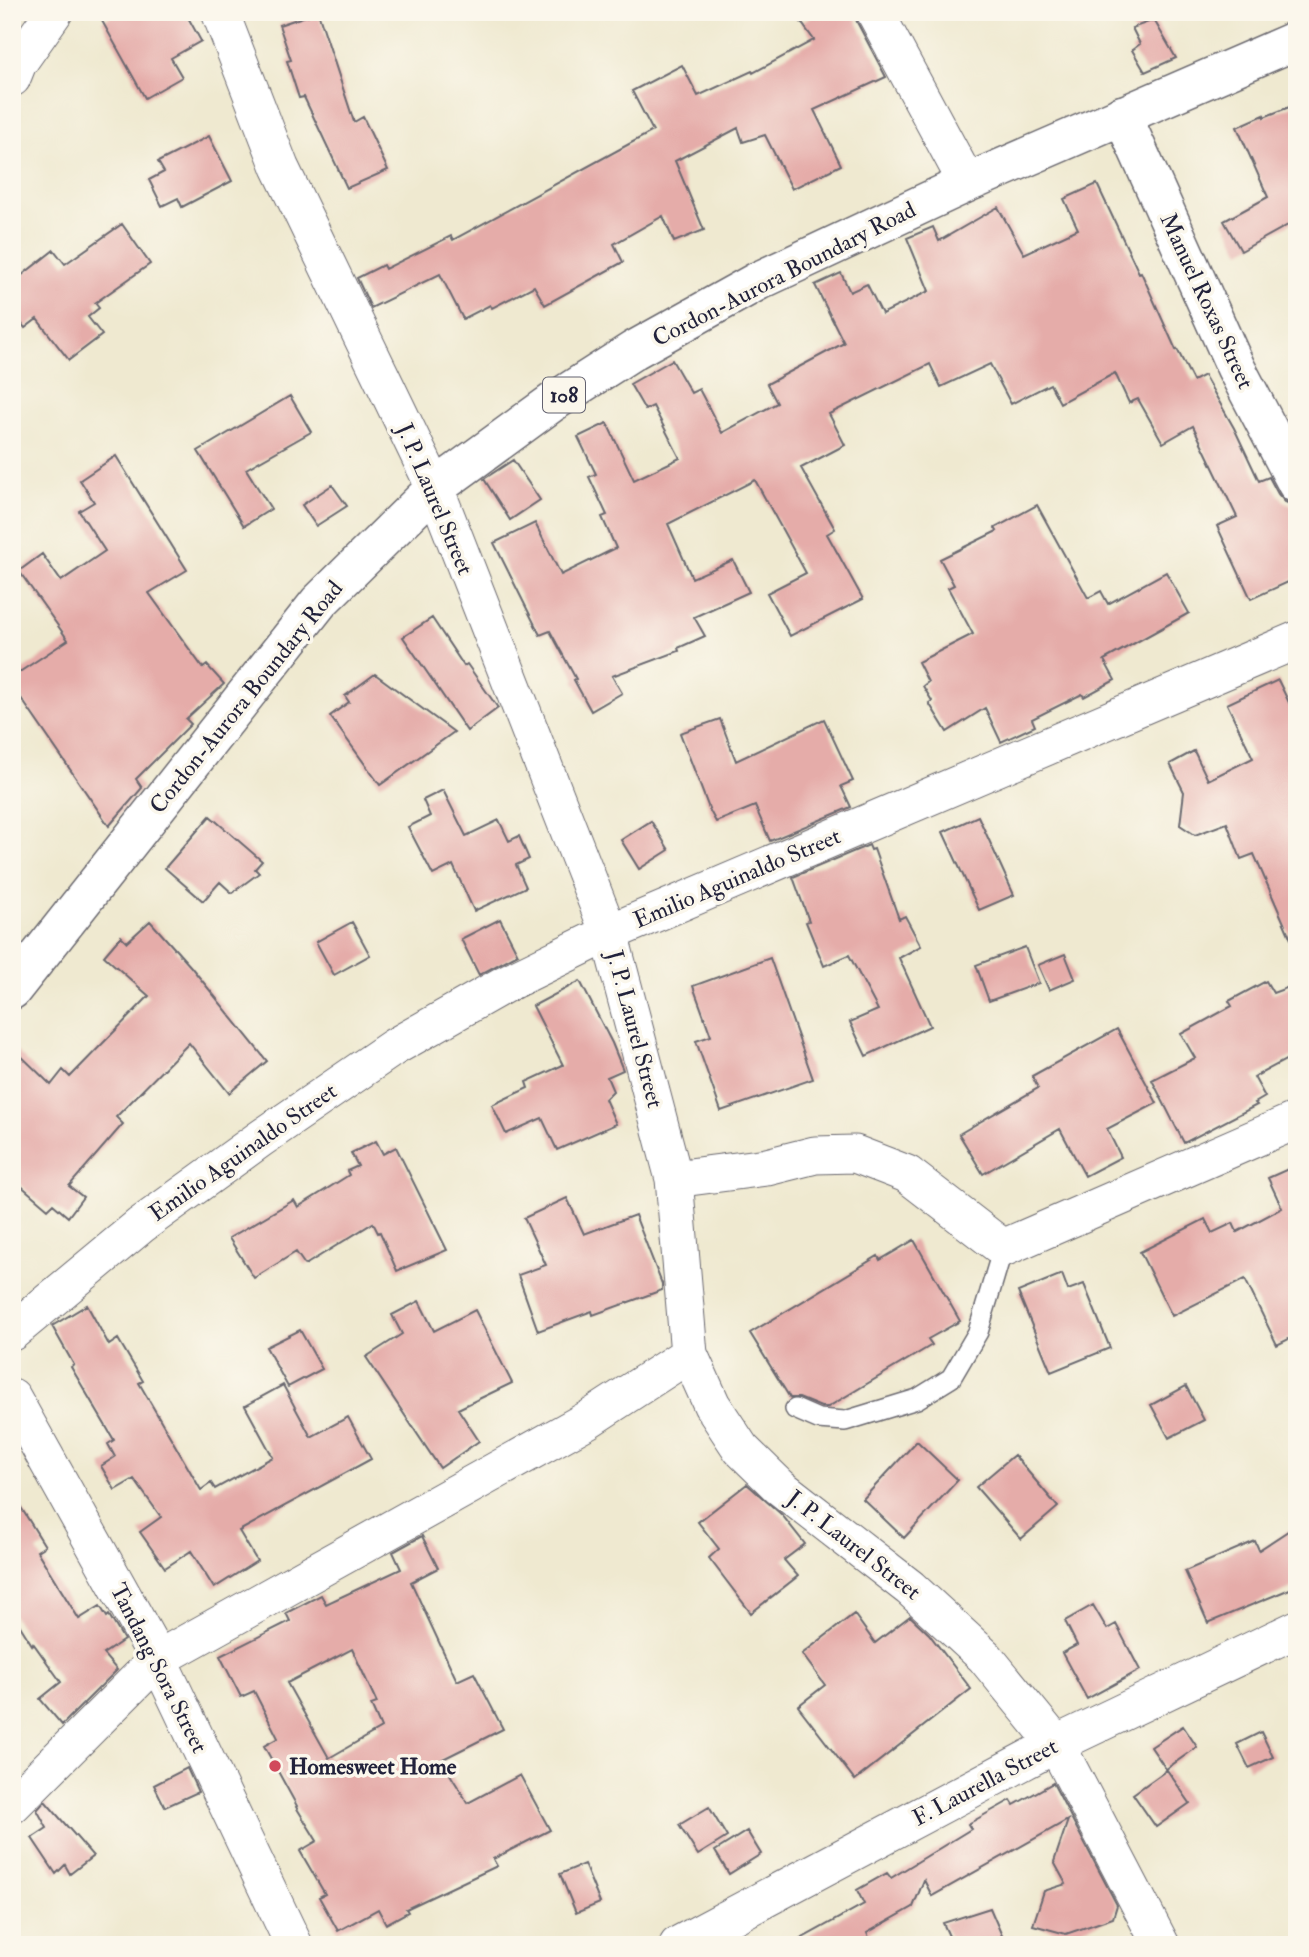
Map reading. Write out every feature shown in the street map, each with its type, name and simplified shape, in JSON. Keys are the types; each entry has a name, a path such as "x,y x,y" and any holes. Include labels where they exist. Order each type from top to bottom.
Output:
{"main road":[{"name":"Cordon-Aurora Boundary Road","path":"12,990 319,602 435,488 553,402 634,349 758,281 967,183 1297,40"},
{"name":"Manuel Roxas Street","path":"1122,115 1236,368 1297,484"}],"street":[{"path":"12,78 18,63 54,12"},
{"name":"J. P. Laurel Street","path":"220,12 280,167 435,488 609,933 674,1179 689,1354 712,1405 741,1449 780,1487 911,1588 985,1657 1056,1744 1161,1945"},
{"path":"875,12 967,183"},
{"name":"Emilio Aguinaldo Street","path":"12,1332 141,1225 260,1139 394,1047 505,984 609,933 1297,640"},
{"path":"674,1179 767,1167 815,1156 855,1154 907,1174 1003,1248 1297,1120"},
{"path":"12,1805 158,1659 589,1419 689,1354"},
{"name":"Tandang Sora Street","path":"12,1397 158,1659 294,1945"},
{"name":"F. Laurella Street","path":"678,1945 1056,1744 1297,1629"}],"lane":[{"path":"794,1409 818,1419 845,1421 917,1399 951,1378 978,1332 1003,1248"}],"building":[{"path":"118,12 185,12 201,41 171,58 182,77 145,98 102,21"},
{"path":"318,12 354,122 363,117 388,170 347,188 304,97 299,98 287,61 291,60 279,25"},
{"path":"821,12 854,12 886,77 814,110 841,165 792,189 765,135 743,142 738,128 675,161 704,230 674,242 663,216 614,244 623,262 545,305 534,286 492,308 490,305 463,319 440,274 371,308 357,278 383,265 385,269 451,236 453,240 653,131 632,91 682,65 698,96 752,71 753,73 814,40 801,22"},
{"path":"1154,20 1176,58 1145,72 1132,50 1140,44 1132,28"},
{"path":"1297,104 1297,220 1241,251 1224,221 1268,197 1237,127"},
{"path":"209,136 232,181 182,207 178,198 162,206 149,180 164,172 158,162"},
{"path":"1097,184 1193,381 1204,375 1234,428 1259,481 1269,477 1285,502 1295,506 1297,578 1251,599 1217,526 1237,517 1193,426 1163,443 1138,399 1129,403 1115,373 1060,403 1050,384 1011,404 990,364 941,387 930,364 829,414 845,445 801,468 835,529 827,534 863,599 790,636 767,593 806,573 755,480 668,524 692,578 733,560 749,592 694,617 705,636 678,648 679,651 612,676 622,693 591,711 550,631 540,635 494,543 535,523 561,575 616,548 602,517 607,515 589,477 596,474 578,437 607,423 634,480 680,458 653,406 645,410 630,384 672,360 691,393 699,389 722,433 777,403 767,384 844,343 815,285 841,273 850,292 867,284 882,314 929,291 907,238 933,227 939,241 998,207 1024,254 1078,229 1064,199"},
{"path":"122,224 150,264 95,303 99,308 88,317 102,335 69,360 37,319 25,328 12,311 12,283 54,250 65,264"},
{"path":"290,396 311,432 246,469 271,509 244,526 198,451"},
{"path":"116,456 187,570 149,593 203,668 207,665 224,684 186,719 191,724 136,779 142,788 109,826 12,685 12,677 68,640 19,571 42,554 61,581 105,551 79,511 94,502 80,480"},
{"path":"513,460 540,500 510,520 484,479"},
{"path":"332,485 347,506 316,526 302,505"},
{"path":"1037,505 1088,598 1101,591 1108,604 1166,572 1189,613 1104,660 1115,680 1084,697 1082,694 1032,719 1035,726 1001,742 985,708 947,732 929,703 932,701 923,686 928,682 918,662 973,634 948,588 954,585 940,559 997,531 995,528"},
{"path":"432,618 464,666 467,664 498,708 467,731 403,637"},
{"path":"375,674 454,732 380,785 330,716 349,702 345,696"},
{"path":"1278,680 1297,719 1297,953 1254,854 1241,859 1227,823 1195,835 1180,825 1184,792 1170,764 1194,751 1208,780 1253,758 1227,704"},
{"path":"720,719 736,761 824,719 853,781 841,786 851,807 770,841 755,806 716,822 680,733"},
{"path":"443,790 466,836 499,820 509,841 519,836 529,859 516,865 526,887 474,911 453,865 433,875 408,827 430,816 423,800"},
{"path":"210,816 262,861 255,869 259,873 232,893 220,882 203,901 165,868"},
{"path":"978,816 1014,895 979,910 943,832"},
{"path":"651,821 669,850 639,869 621,840"},
{"path":"869,845 871,850 874,849 899,919 905,916 921,946 899,958 930,1026 866,1056 850,1022 878,1010 849,955 824,966 806,922 809,921 793,877"},
{"path":"500,919 518,954 479,975 461,939"},
{"path":"150,921 267,1061 229,1093 189,1043 116,1117 123,1124 69,1186 83,1197 68,1217 53,1204 48,1209 12,1178 12,1047 51,1085 63,1070 70,1077 149,996 104,956 121,936 127,942"},
{"path":"352,922 370,955 334,975 316,942"},
{"path":"1025,947 1039,983 989,1001 976,965"},
{"path":"1065,954 1075,979 1049,990 1038,965"},
{"path":"770,958 813,1079 721,1111 696,1041 711,1036 693,986"},
{"path":"580,981 623,1070 607,1077 613,1091 605,1099 616,1124 557,1150 542,1118 506,1134 492,1105 528,1088 526,1082 563,1065 533,1006"},
{"path":"1266,981 1273,993 1297,984 1297,1054 1254,1077 1265,1097 1255,1103 1257,1105 1184,1143 1152,1080 1195,1058 1181,1034 1232,1006 1229,1001"},
{"path":"1117,1029 1157,1103 1107,1129 1121,1157 1085,1176 1060,1129 983,1174 959,1134 1038,1088 1032,1076"},
{"path":"376,1141 383,1154 396,1147 447,1250 397,1271 380,1232 378,1233 373,1223 305,1265 296,1252 254,1278 229,1238 294,1200 298,1207 349,1175 347,1171 358,1166 351,1153"},
{"path":"1297,1165 1297,1335 1277,1345 1245,1279 1172,1316 1140,1252 1205,1219 1212,1233 1233,1223 1237,1232 1282,1208 1268,1178"},
{"path":"567,1198 584,1234 635,1215 662,1290 538,1331 518,1275 546,1265 524,1218"},
{"path":"914,1240 960,1321 928,1339 932,1345 828,1407 790,1398 750,1333 878,1256 880,1260"},
{"path":"1062,1274 1068,1290 1084,1284 1110,1348 1051,1372 1018,1292"},
{"path":"419,1301 434,1331 475,1310 512,1383 458,1409 479,1441 440,1468 366,1357 402,1334 392,1315"},
{"path":"87,1305 109,1345 118,1339 143,1381 139,1383 201,1490 211,1483 215,1489 273,1457 245,1406 283,1385 311,1437 348,1417 371,1459 239,1531 257,1561 214,1588 191,1551 165,1568 140,1532 161,1517 134,1479 115,1490 101,1466 115,1457 108,1444 114,1440 71,1367 74,1365 52,1326"},
{"path":"300,1330 322,1369 288,1387 266,1347"},
{"path":"1186,1386 1204,1420 1169,1438 1151,1405"},
{"path":"917,1441 958,1480 904,1538 863,1499"},
{"path":"1014,1455 1058,1507 1021,1539 976,1487"},
{"path":"747,1484 782,1515 805,1544 784,1560 798,1576 751,1613 709,1558 719,1549 698,1522"},
{"path":"12,1493 45,1546 37,1551 79,1619 100,1606 107,1617 109,1615 124,1640 103,1654 117,1670 62,1725 40,1699 61,1682 33,1643 32,1645 12,1613"},
{"path":"1297,1525 1297,1586 1208,1623 1185,1571 1255,1541 1259,1550"},
{"path":"422,1536 438,1568 411,1582 457,1681 474,1673 503,1729 441,1760 468,1803 520,1775 550,1830 493,1859 497,1866 406,1909 408,1912 386,1924 378,1909 338,1931 319,1897 325,1894 300,1851 317,1841 264,1746 278,1738 254,1691 241,1697 220,1656 290,1621 286,1613 321,1595 326,1604 401,1569 393,1552","holes":["352,1649 377,1703 371,1705 381,1728 329,1758 287,1683"]},
{"path":"1093,1605 1107,1629 1116,1624 1140,1670 1087,1699 1062,1653 1077,1645 1065,1621"},
{"path":"854,1614 875,1643 910,1616 929,1634 971,1689 855,1780 798,1706 825,1685 802,1654"},
{"path":"1183,1726 1197,1747 1166,1769 1151,1747"},
{"path":"1261,1732 1273,1757 1249,1768 1237,1744"},
{"path":"187,1768 198,1792 165,1807 154,1785"},
{"path":"1167,1770 1190,1803 1156,1827 1133,1794"},
{"path":"1053,1783 1117,1905 1113,1918 1066,1934 1033,1925 1044,1891 1066,1884 1054,1862 1068,1820 932,1896 924,1880 913,1907 867,1933 872,1945 790,1945 864,1904 857,1890 887,1873 891,1878 971,1829 968,1824 1011,1800 1014,1805"},
{"path":"45,1801 93,1856 70,1874 65,1865 56,1874 32,1838 47,1828 37,1810"},
{"path":"709,1807 727,1837 698,1855 679,1825"},
{"path":"747,1831 761,1854 729,1874 715,1851"},
{"path":"584,1864 600,1903 576,1913 560,1874"},
{"path":"990,1908 1006,1945 953,1945 943,1923"}],"place":[{"name":"Homesweet Home","path":"275,1766"}]}
